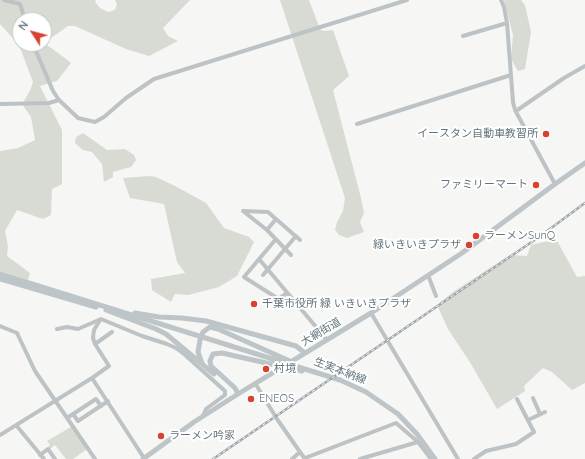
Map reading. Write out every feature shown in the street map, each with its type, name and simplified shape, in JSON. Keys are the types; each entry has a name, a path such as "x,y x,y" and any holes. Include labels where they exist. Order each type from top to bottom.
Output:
{"main road":[{"name":"大網街道","path":"143,459 203,416 371,313 462,253 585,163"},
{"path":"0,274 196,336 277,358"},
{"path":"0,279 106,308 153,317 206,321 296,346 305,353"},
{"path":"106,308 166,334 238,394"},
{"path":"204,365 199,355 199,345 203,332 210,327 218,329 277,358"},
{"path":"238,394 235,388 213,369 210,364 211,356 222,353 350,384"},
{"name":"生実本納線","path":"277,358 350,384 377,399 398,414 409,425 435,459"}],"street":[{"path":"4,0 20,4 22,12"},
{"path":"36,52 53,91 59,100 78,118 94,122 104,117 126,98 154,79 407,0"},
{"path":"501,0 507,23 513,102 516,111 555,184"},
{"path":"463,36 507,23"},
{"path":"516,111 564,78 585,66"},
{"path":"357,124 511,75"},
{"path":"0,104 49,103 59,100"},
{"path":"291,255 267,230 243,211 268,212 300,240"},
{"path":"267,230 276,219"},
{"path":"263,274 296,236"},
{"path":"276,239 244,277 277,298 280,298 287,293"},
{"path":"259,259 327,340"},
{"path":"428,275 436,296"},
{"path":"371,313 458,459"},
{"path":"57,329 66,326 78,329 101,319 176,348 225,391 225,395 206,409 203,416"},
{"path":"0,434 109,366 95,344 93,334 100,320"},
{"path":"0,326 17,333 30,362 95,459"},
{"path":"95,344 112,332"},
{"path":"92,378 108,401 143,459"},
{"path":"255,383 277,419 305,459 396,423 418,442 431,459"},
{"path":"67,418 96,398 101,406"},
{"path":"533,398 540,414"},
{"path":"474,459 486,451 516,444 534,432 517,399"},
{"path":"73,414 78,421 108,401"},
{"path":"528,420 545,412"},
{"path":"16,425 44,459"},
{"path":"360,459 418,442"},
{"path":"40,455 48,449 55,459"},
{"path":"292,459 300,452"}],"shaded area":[{"path":"0,0 96,0 95,2 100,8 108,12 115,10 117,4 115,0 190,0 163,28 168,36 178,41 149,56 126,49 75,26 68,26 52,37 52,12 12,12 12,37 0,24"},
{"path":"280,0 309,0 320,29 323,31 333,30 349,76 333,90 361,198 364,213 360,222 364,232 347,238 339,235 335,230 337,222 343,211 345,198"},
{"path":"504,0 521,0 525,5 531,32 525,69 518,71 511,59 513,35"},
{"path":"52,49 71,63 57,81 40,86 62,130 62,184 52,189 51,215 43,219 17,210 5,231 8,246 7,256 30,273 28,280 0,271 0,151 18,148 35,140 31,117 22,104 30,91 33,82 22,52 52,52"},
{"path":"83,133 107,150 125,149 134,155 136,160 131,167 113,172 113,177 104,182 102,164 92,152 83,150 75,143 76,137"},
{"path":"156,177 175,186 206,203 224,228 249,237 254,242 237,276 219,287 188,295 175,294 171,302 152,290 151,279 185,273 177,262 164,204 130,198 123,178"},
{"path":"556,239 577,277 585,276 585,383 572,390 552,372 543,368 524,386 525,391 497,409 471,364 448,329 437,305 453,292 510,255 527,256 531,245"},
{"path":"71,427 87,449 73,459 66,459 55,445 50,449 48,447 50,445 47,441"}],"railway":[{"path":"213,459 539,237 585,203"}],"place":[{"name":"イースタン自動車教習所","path":"546,134"},
{"name":"ファミリーマート","path":"536,185"},
{"name":"ラーメンSunQ","path":"476,236"},
{"name":"緑いきいきプラザ","path":"469,245"},
{"name":"千葉市役所 緑 いきいきプラザ","path":"254,304"},
{"name":"村境","path":"266,369"},
{"name":"ENEOS","path":"251,399"},
{"name":"ラーメン吟家","path":"161,436"}]}
